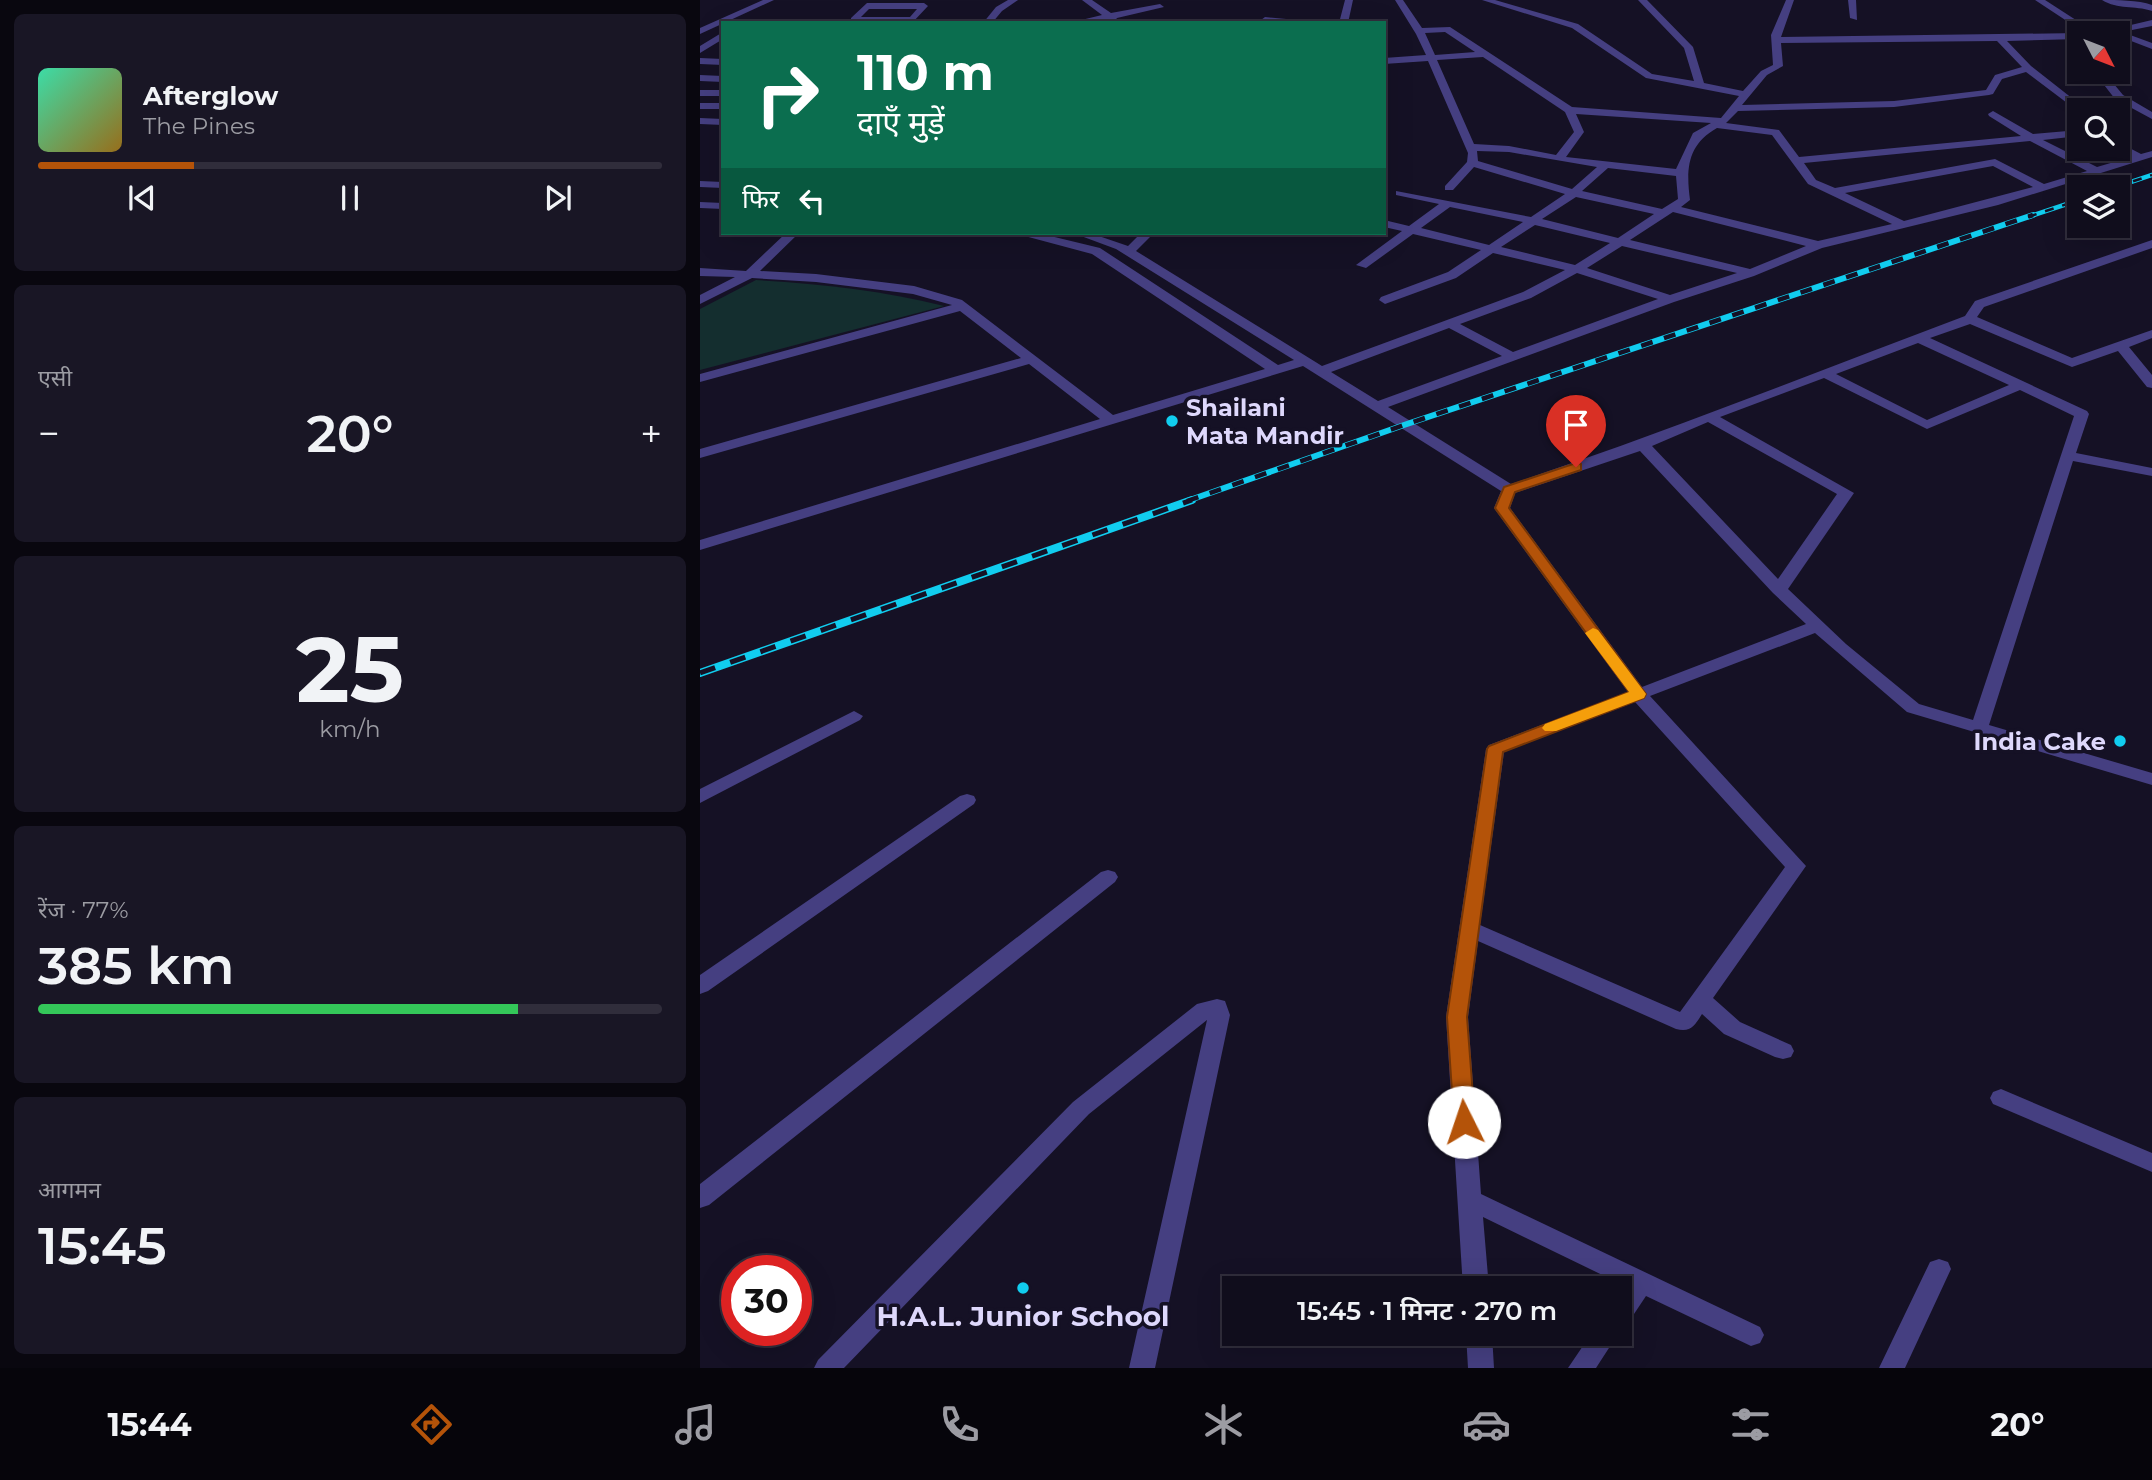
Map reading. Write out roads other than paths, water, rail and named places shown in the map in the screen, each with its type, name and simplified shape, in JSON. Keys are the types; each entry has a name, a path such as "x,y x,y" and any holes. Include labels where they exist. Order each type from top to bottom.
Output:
{"street":[{"path":"700,25 757,0"},
{"path":"724,21 770,0"},
{"path":"989,21 999,9 1014,0"},
{"path":"1086,0 1116,21"},
{"path":"1344,21 1349,0"},
{"path":"1399,0 1419,31 1473,153 1472,163 1449,188"},
{"path":"1486,0 1575,26 1649,76 1745,94"},
{"path":"1642,0 1688,47 1700,86"},
{"path":"1320,371 1527,295 1576,269 1684,200 1681,173 1697,135 1719,123 1764,73 1778,66 1776,40 1790,0"},
{"path":"1852,0 1854,18"},
{"path":"2039,0 2072,21"},
{"path":"2106,0 2123,6 2138,3 2152,8"},
{"path":"867,6 924,6 912,20 874,21 854,20 867,6"},
{"path":"1082,21 1160,7"},
{"path":"700,32 721,22"},
{"path":"2130,28 2152,23"},
{"path":"1419,31 1447,29 1569,110 1719,123 1775,132 1812,182 1901,224"},
{"path":"700,32 721,35"},
{"path":"700,50 721,36"},
{"path":"1999,38 2028,68 2067,98"},
{"path":"2130,38 2152,46"},
{"path":"1776,40 2067,39"},
{"path":"1386,61 1485,54"},
{"path":"700,61 721,62"},
{"path":"1735,108 1862,105 1955,98 1989,92 1998,77 2028,68"},
{"path":"700,78 721,79"},
{"path":"2109,84 2119,97 2152,116"},
{"path":"700,93 721,93"},
{"path":"700,106 721,106"},
{"path":"1559,159 1579,132 1569,110"},
{"path":"1993,114 2030,137 2098,172"},
{"path":"700,121 721,122"},
{"path":"1796,161 2030,137 2067,128"},
{"path":"1470,147 1509,149 1559,159 1681,173"},
{"path":"1376,407 1670,299 1750,273 1818,245 2045,188 2146,156"},
{"path":"1834,192 1995,162 2045,188"},
{"path":"1472,163 1574,193 1818,245"},
{"path":"1385,300 1452,275 1574,193 1605,164"},
{"path":"700,184 721,185"},
{"path":"1400,193 1534,221 1750,273"},
{"path":"700,194 721,195"},
{"path":"1362,265 1448,203"},
{"path":"700,205 721,206"},
{"path":"1386,223 1576,269 1670,299"},
{"path":"700,300 749,275 791,235"},
{"path":"1033,235 1096,251 1275,369"},
{"path":"1085,235 1129,251 1509,490"},
{"path":"1129,251 1143,235"},
{"path":"1509,490 1643,445 1709,417 1970,319 1979,304 2152,244"},
{"path":"700,272 816,278 914,290 963,306 1111,419"},
{"path":"700,378 963,306"},
{"path":"1970,319 2072,363 2152,334"},
{"path":"1451,324 1513,357"},
{"path":"1919,338 2082,414 1979,728"},
{"path":"2121,346 2152,384"},
{"path":"700,454 1032,359"},
{"path":"700,545 1304,361"},
{"path":"1824,373 1927,425 2020,385"},
{"path":"1709,417 1846,492 1779,590"},
{"path":"1643,445 1779,590 1882,685 1913,708 2152,779"},
{"path":"2068,456 2152,472"},
{"path":"1470,929 1684,1023 1796,866 1638,694 1502,508 1509,490"},
{"path":"1475,1276 1457,1017 1495,749 1818,626"},
{"path":"700,797 854,716"},
{"path":"700,986 967,800"},
{"path":"700,1198 1108,877"},
{"path":"1701,1000 1732,1028 1783,1051"},
{"path":"827,1368 1081,1108 1205,1010 1217,1007 1219,1015 1142,1368"},
{"path":"2001,1098 2152,1163"},
{"path":"1470,1200 1751,1335"},
{"path":"1892,1368 1938,1269"},
{"path":"1632,1296 1641,1283"},
{"path":"1480,1346 1481,1368"},
{"path":"1581,1368 1597,1346"}],"railway":[{"path":"2130,182 2152,175"},
{"path":"2028,217 2067,204"},
{"path":"1187,501 1404,425 2033,215"},
{"path":"700,673 1192,500"}],"place":[{"name":"Shailani Mata Mandir","path":"1172,421"},
{"name":"India Cake","path":"2120,741"},
{"name":"H.A.L. Junior School","path":"1023,1288"}]}
